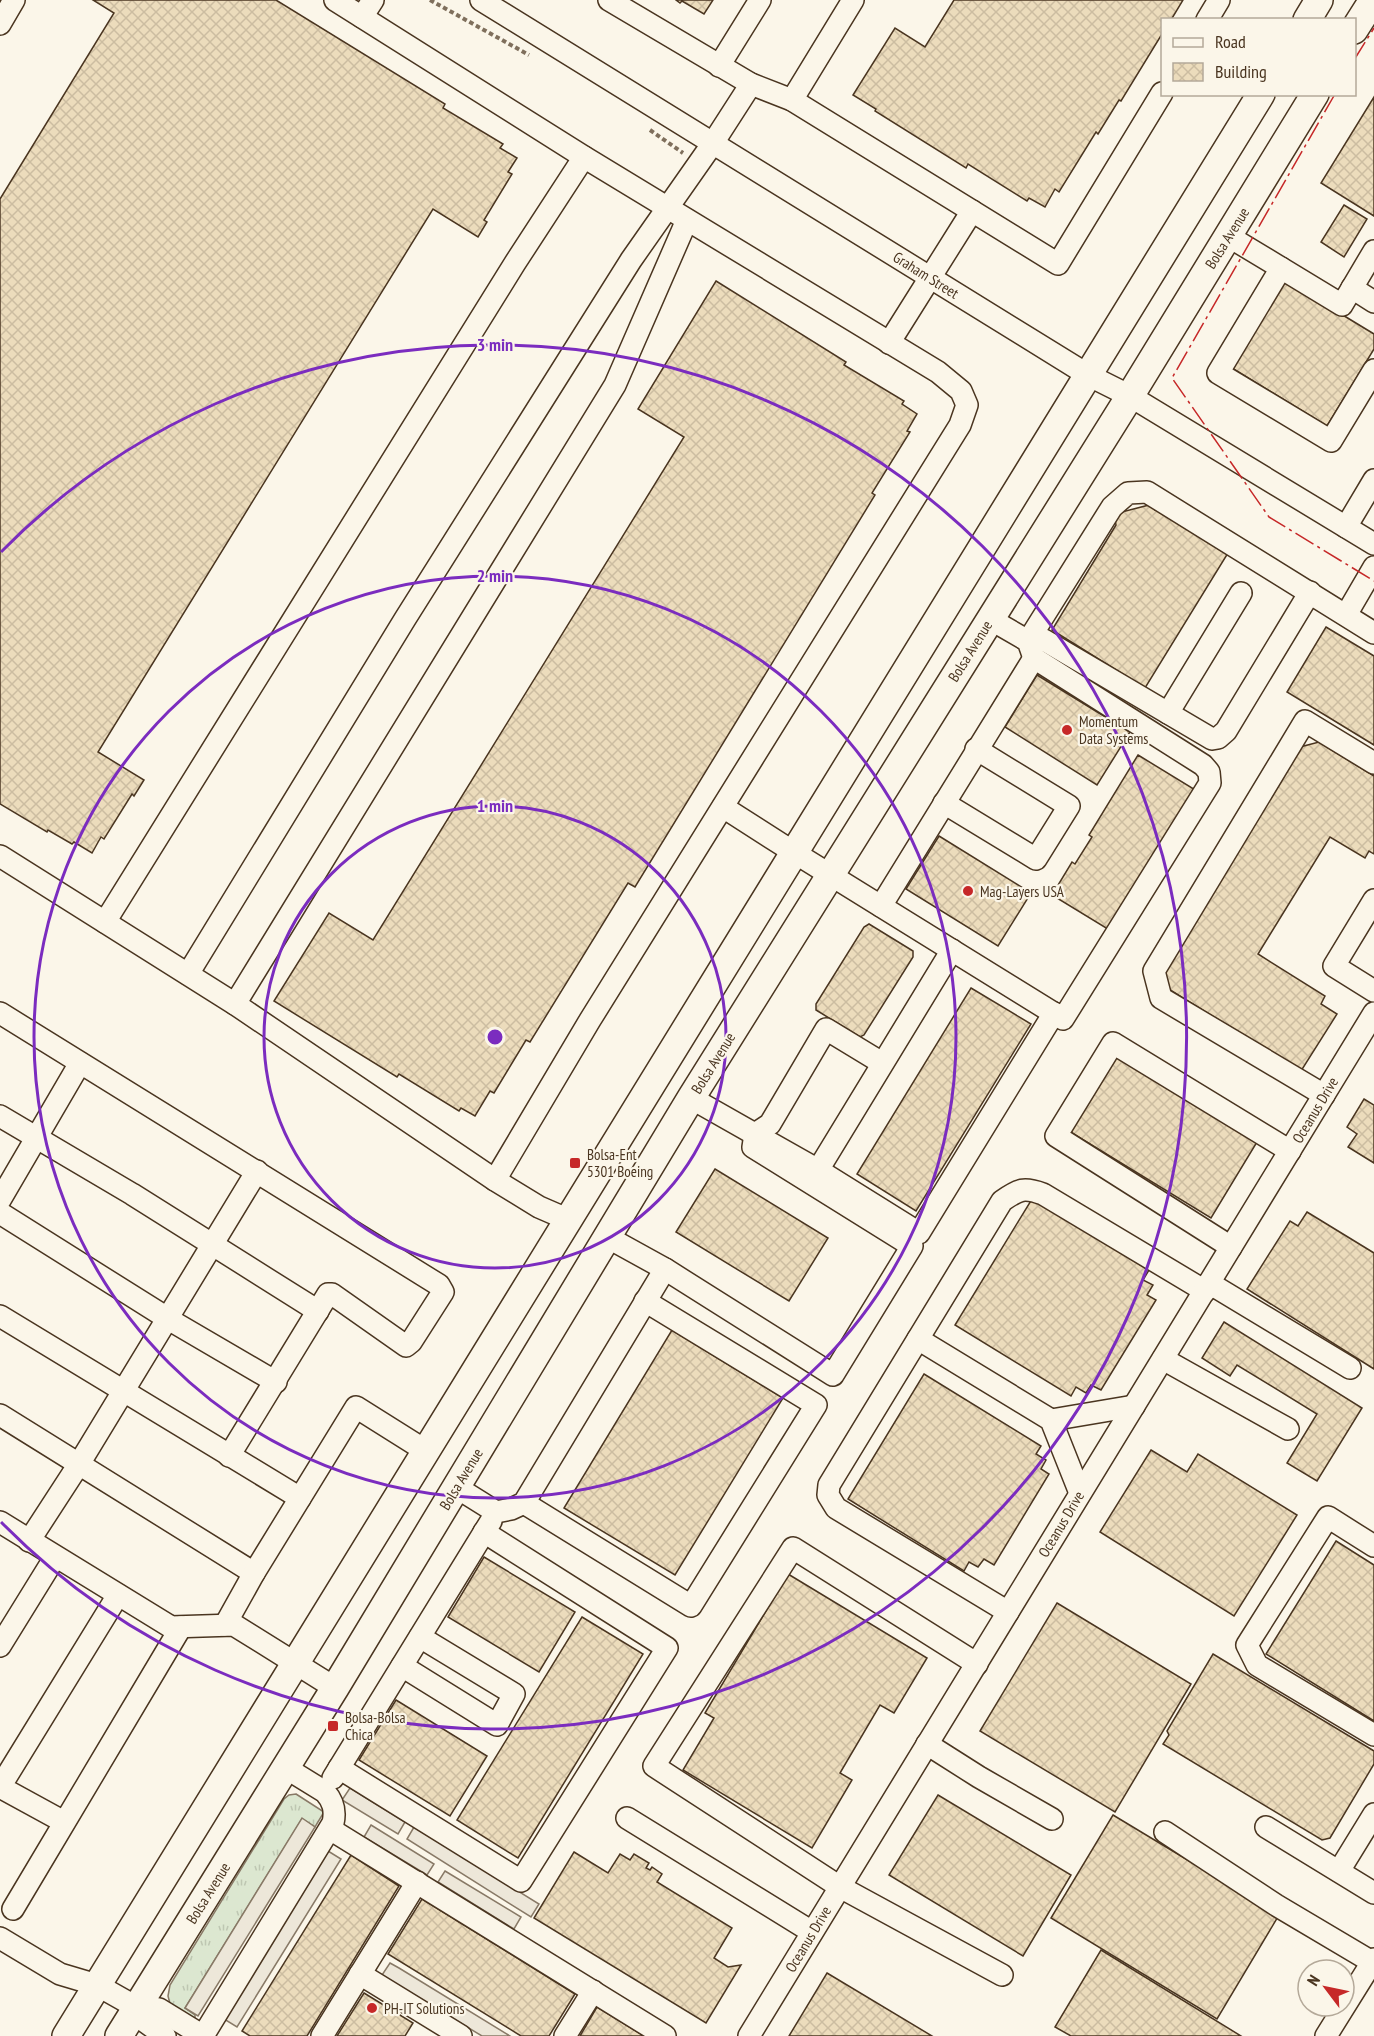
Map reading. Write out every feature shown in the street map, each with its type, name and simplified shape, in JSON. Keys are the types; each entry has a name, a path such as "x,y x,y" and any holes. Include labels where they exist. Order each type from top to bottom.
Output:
{"main road":[{"path":"1308,18 1319,0"},
{"path":"1356,27 1373,0"},
{"path":"66,2036 1260,96"},
{"name":"Bolsa Avenue","path":"119,2036 335,1688 691,1098 1130,396 1314,96"},
{"path":"569,1220 607,1237"}],"street":[{"path":"0,24 15,0"},
{"path":"335,0 368,8 584,157 938,372 961,391 967,405 960,425 590,1020 495,1180"},
{"name":"Graham Street","path":"481,0 1088,375 1130,396 1374,544"},
{"path":"609,0 719,66 752,84 792,100 1058,264 1161,95"},
{"path":"719,66 760,0"},
{"path":"792,100 852,0"},
{"path":"1208,18 1219,0"},
{"path":"188,974 405,619 624,270 752,84"},
{"path":"105,922 515,263 584,157"},
{"path":"889,343 972,211"},
{"path":"235,1004 615,385 687,220"},
{"path":"1228,236 1342,305 1374,251"},
{"path":"1281,268 1218,373 1331,441 1374,370"},
{"path":"1352,288 1374,302"},
{"path":"1346,527 1374,480"},
{"path":"881,906 976,749 1112,507 1128,493 1148,492 1374,633"},
{"path":"1346,615 1374,567"},
{"path":"1031,649 1044,640 1212,740 1226,732 1310,592"},
{"path":"1168,713 1241,593"},
{"path":"723,807 1063,1019 1210,783 1209,772 1203,765 990,620"},
{"path":"1324,1095 1161,998 1154,971 1305,721 1374,763"},
{"path":"944,803 1036,859 1069,806 976,749"},
{"path":"0,856 235,1004 495,1180 539,1207 569,1220"},
{"path":"1374,900 1334,966 1374,991"},
{"path":"818,1170 952,950"},
{"path":"0,1012 439,1285 443,1292 411,1342 406,1346 332,1294 328,1294 229,1456"},
{"path":"691,1098 818,1170 919,1233 1054,1013"},
{"name":"Oceanus Drive","path":"749,2036 1374,1013"},
{"path":"754,1134 770,1124 826,1029 882,1063"},
{"path":"1231,1247 1056,1136 1113,1043 1290,1150"},
{"path":"0,1200 80,1063"},
{"path":"0,1116 213,1244 318,1311"},
{"path":"607,1237 665,1269 833,1375 912,1246 753,1147 754,1134"},
{"path":"29,1541 79,1464 257,1171"},
{"path":"1008,1612 836,1508 828,1495 829,1485 1002,1201 1015,1192 1029,1189 1043,1194 1350,1368"},
{"path":"0,1213 168,1318 276,1382"},
{"path":"456,1487 496,1512 512,1509 524,1503 665,1269"},
{"path":"524,1503 691,1606 816,1405 645,1301"},
{"path":"0,1316 300,1498"},
{"path":"918,1339 1051,1420 1080,1493"},
{"path":"1163,1359 1288,1429"},
{"path":"1051,1420 1134,1406"},
{"path":"225,1625 254,1573 356,1407 426,1450"},
{"path":"0,1415 254,1573"},
{"path":"325,1792 496,1512"},
{"path":"1374,1546 1328,1517 1247,1645 1257,1665 1374,1735"},
{"path":"0,1522 171,1627 234,1625 335,1688"},
{"path":"339,1768 521,1881 667,1648 484,1532"},
{"path":"976,1664 793,1548 654,1766 840,1887 1002,1975"},
{"path":"0,1646 55,1557"},
{"path":"64,1822 0,1787 118,1595"},
{"path":"13,1909 181,1627"},
{"path":"402,1666 497,1725 514,1694 420,1636"},
{"path":"927,1744 1052,1819"},
{"path":"136,2007 159,2009 203,2036 333,1823 334,1809 325,1792 286,1768"},
{"path":"1339,1871 1374,1814"},
{"path":"627,1818 812,1932"},
{"path":"1266,1827 1374,1893"},
{"path":"330,1829 665,2036"},
{"path":"1165,1832 1276,1905 1373,1961 1326,2036"},
{"path":"322,2036 417,1882"},
{"path":"3,1947 60,1974 97,1985 136,2007 144,2021 165,2036"},
{"path":"360,1974 450,2033"},
{"path":"565,2036 593,1991"}],"path":[{"path":"430,0 535,59"},
{"path":"647,128 699,164"}],"green space":[{"path":"296,1794 324,1812 315,1827 302,1819 185,2008 195,2015 195,2019 170,2004 168,1996 170,1985 284,1799"}],"shaded area":[{"path":"350,1788 405,1822 398,1834 342,1800"},
{"path":"302,1818 315,1827 198,2016 185,2008"},
{"path":"371,1825 434,1864 427,1875 364,1837"},
{"path":"414,1827 539,1904 531,1917 407,1839"},
{"path":"328,1851 341,1859 237,2027 224,2019"},
{"path":"445,1871 521,1917 514,1929 438,1882"},
{"path":"390,1963 510,2036 482,2036 391,1981 382,1975"}],"building":[{"path":"93,0 276,0 445,104 443,108 503,144 500,148 517,158 508,172 512,174 484,220 487,222 478,237 433,209 98,752 144,780 134,796 132,794 104,839 101,837 92,853 74,842 72,844 48,830 47,832 0,804 0,199 114,13"},
{"path":"676,0 713,0 704,14"},
{"path":"954,0 1183,0 1172,18 1161,18 1161,36 1121,101 1119,100 1098,134 1096,132 1059,192 1055,189 1045,207 1029,198 1027,201 968,164 966,168 853,95 895,28 925,47"},
{"path":"1374,97 1374,216 1321,183"},
{"path":"1344,205 1367,219 1344,257 1321,242"},
{"path":"1285,280 1374,334 1374,349 1327,426 1232,368"},
{"path":"716,281 846,362 844,365 904,401 902,404 917,414 907,431 910,432 872,493 875,495 635,887 628,883 530,1042 526,1040 494,1093 490,1091 475,1116 461,1108 459,1111 399,1074 397,1077 274,1001 329,913 373,940 684,437 638,409"},
{"path":"1153,504 1155,510 1157,509 1228,553 1145,688 1052,630 1116,525 1114,514"},
{"path":"1326,627 1374,656 1374,745 1287,692"},
{"name":"Momentum Data Systems","path":"1037,675 1130,732 1097,785 1005,727"},
{"path":"1319,742 1374,776 1374,854 1369,851 1365,858 1330,837 1258,954 1325,996 1321,1004 1337,1014 1301,1071 1167,988 1163,969 1300,747"},
{"path":"1138,755 1197,791 1111,931 1052,895 1072,862 1075,864 1092,837 1089,835"},
{"name":"Mag-Layers USA","path":"939,836 1031,893 998,946 906,889"},
{"path":"869,924 913,951 913,957 864,1035 860,1037 816,1010 816,1004 864,927"},
{"path":"971,988 1031,1024 916,1211 857,1174"},
{"path":"1109,1052 1257,1142 1211,1218 1072,1133 1068,1119"},
{"path":"1364,1099 1374,1105 1374,1163 1348,1147 1357,1134 1347,1127"},
{"path":"715,1169 828,1238 789,1301 676,1232"},
{"path":"1032,1199 1149,1270 1143,1280 1153,1285 1147,1295 1156,1300 1101,1390 1091,1385 1086,1393 1076,1387 1071,1396 955,1325"},
{"path":"1307,1212 1374,1253 1374,1369 1247,1289 1290,1221 1298,1226"},
{"path":"1224,1322 1362,1408 1317,1481 1287,1463 1317,1414 1237,1365 1230,1376 1202,1358"},
{"path":"672,1330 783,1398 675,1575 564,1508"},
{"path":"924,1374 1041,1446 1036,1454 1046,1460 1041,1469 1049,1474 994,1565 984,1559 978,1567 969,1562 964,1571 848,1499"},
{"path":"1151,1450 1187,1472 1198,1454 1297,1515 1234,1616 1100,1532"},
{"path":"1336,1541 1374,1565 1374,1721 1266,1654"},
{"path":"484,1557 575,1612 539,1672 448,1617"},
{"path":"788,1574 927,1658 894,1713 880,1705 840,1773 852,1780 812,1848 683,1770 714,1718 705,1713"},
{"path":"1057,1603 1191,1684 1115,1812 980,1731"},
{"path":"582,1617 643,1654 518,1858 457,1820"},
{"path":"1213,1654 1374,1751 1374,1764 1330,1838 1322,1840 1163,1744 1169,1735 1167,1731"},
{"path":"396,1700 487,1756 450,1816 359,1760"},
{"path":"938,1795 1071,1875 1023,1956 889,1875"},
{"path":"1113,1815 1279,1915 1217,2019 1051,1918"},
{"path":"574,1852 608,1873 620,1854 630,1860 634,1854 649,1863 646,1868 650,1870 652,1867 662,1874 657,1882 732,1928 714,1958 728,1967 741,1965 706,2023 534,1918"},
{"path":"351,1855 399,1886 307,2036 250,2036 242,2031"},
{"path":"422,1899 575,1994 549,2036 521,2036 388,1954"},
{"path":"1101,1950 1241,2036 1071,2036 1055,2027"},
{"path":"827,1973 932,2036 789,2036"},
{"name":"PH-IT Solutions","path":"364,1993 413,2023 405,2036 337,2036"},
{"path":"597,2007 644,2036 580,2036"}],"power":[{"path":"1356,57 1374,28"},
{"path":"1334,96 1172,378 1269,517 1374,581"}],"place":[{"name":"Momentum Data Systems","path":"1067,730"},
{"name":"Mag-Layers USA","path":"968,891"},
{"name":"Bolsa-Ent 5301 Boeing","path":"575,1163"},
{"name":"Bolsa-Bolsa Chica","path":"333,1726"},
{"name":"PH-IT Solutions","path":"372,2008"}]}
